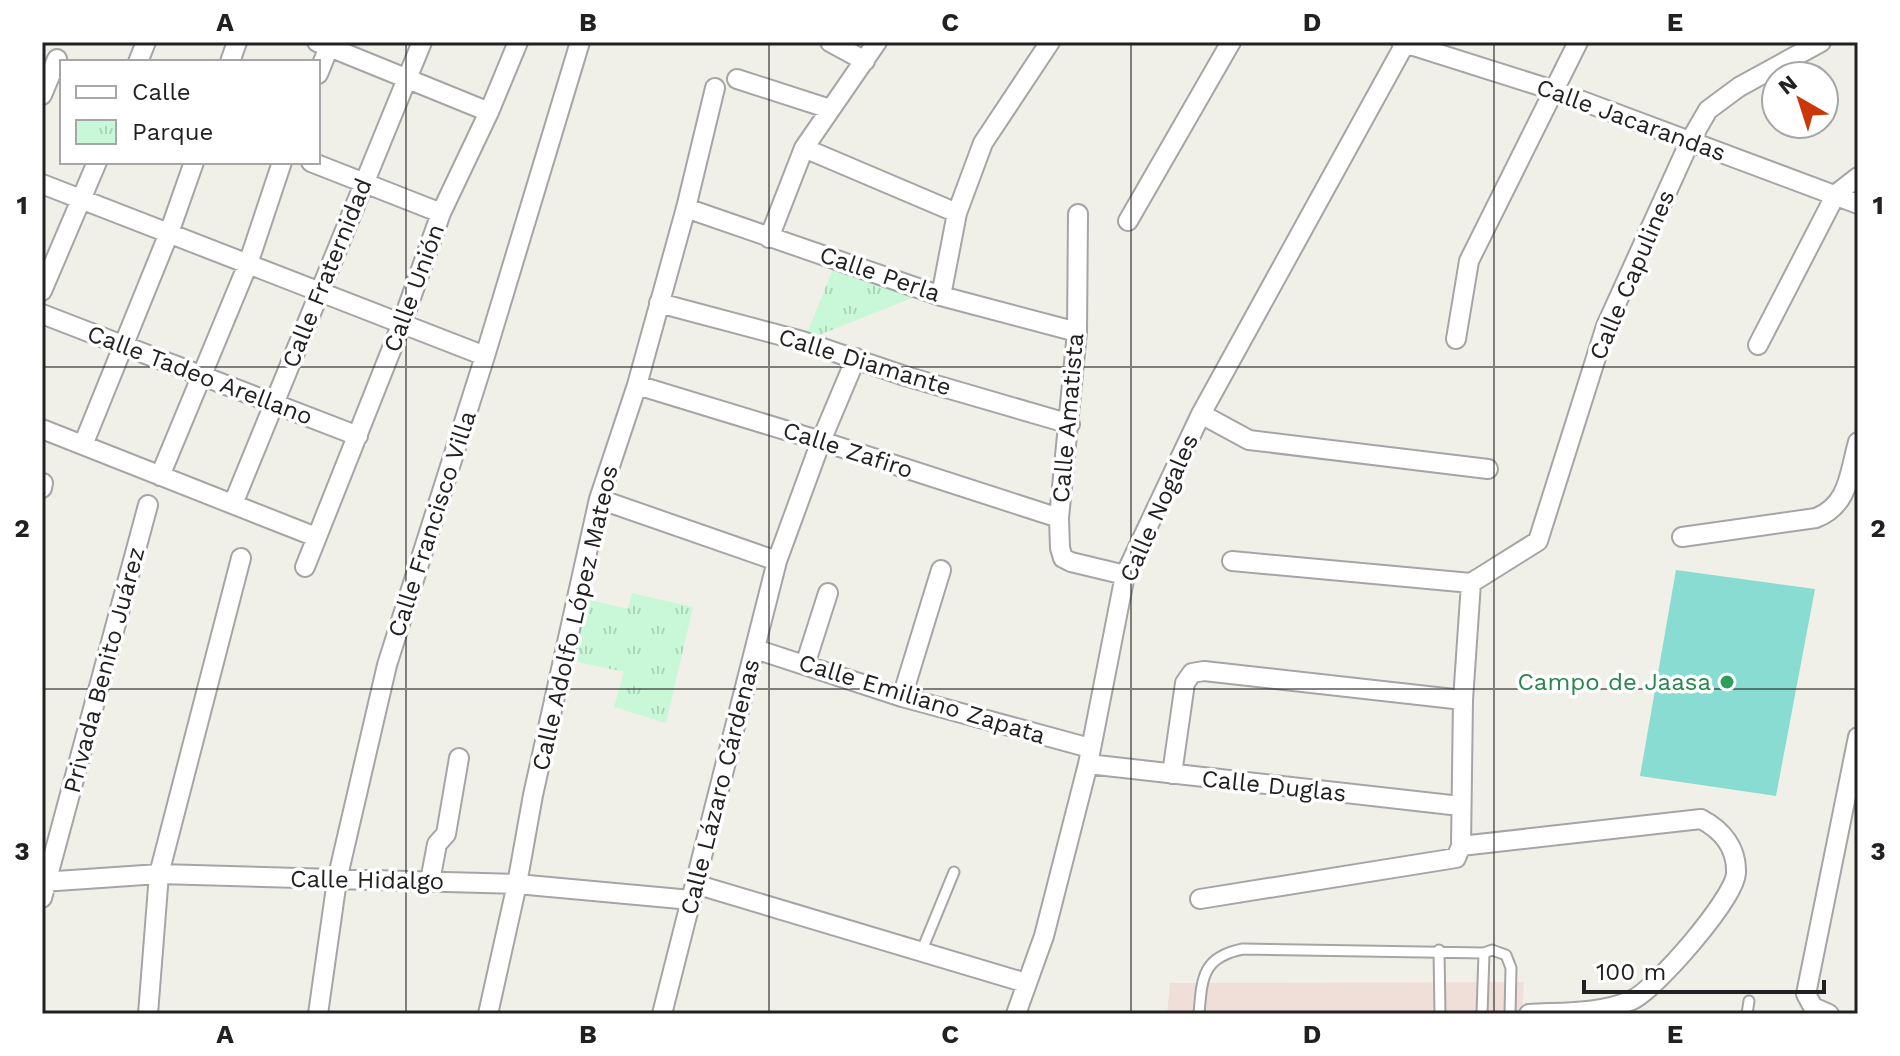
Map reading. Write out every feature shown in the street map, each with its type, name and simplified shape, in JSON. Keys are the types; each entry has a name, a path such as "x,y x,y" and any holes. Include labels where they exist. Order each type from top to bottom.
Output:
{"street":[{"name":"Calle Fraternidad","path":"233,504 422,42"},
{"name":"Calle Unión","path":"305,567 402,323 441,213 518,42"},
{"name":"Calle Francisco Villa","path":"318,1014 337,880 387,665 580,42"},
{"path":"830,42 865,61"},
{"path":"769,238 804,148 877,42"},
{"path":"941,296 957,213 983,143 1050,42"},
{"path":"1128,221 1231,42"},
{"name":"Calle Jacarandas","path":"1404,42 1553,90 1858,204"},
{"name":"Calle Nogales","path":"1016,1014 1044,936 1089,756 1125,575 1201,414 1404,42"},
{"path":"1456,339 1469,261 1578,42"},
{"name":"Calle Capulines","path":"1471,583 1538,541 1606,326 1690,141 1708,110 1739,87 1821,42"},
{"path":"320,66 326,44 489,112"},
{"path":"42,95 54,58"},
{"path":"737,79 830,109"},
{"name":"Calle Adolfo López Mateos","path":"488,1014 599,499 637,385 686,208 715,88"},
{"path":"804,148 957,213"},
{"path":"42,291 96,164"},
{"path":"83,445 169,233 193,164"},
{"path":"160,476 248,264 281,164"},
{"path":"316,164 441,213"},
{"path":"1758,345 1836,194 1858,177"},
{"path":"42,184 485,356"},
{"name":"Calle Perla","path":"686,208 941,296 1077,332"},
{"name":"Calle Amatista","path":"1078,214 1077,332 1059,518 1060,548 1063,558 1125,575"},
{"name":"Calle Diamante","path":"659,303 856,358 905,376 1070,424"},
{"name":"Calle Tadeo Arellano","path":"44,319 123,345 358,436"},
{"name":"Calle Lázaro Cárdenas","path":"662,1014 777,561 821,441 856,358"},
{"name":"Calle Zafiro","path":"637,385 1059,518"},
{"path":"1201,414 1249,440 1488,469"},
{"path":"42,429 316,537"},
{"path":"1682,537 1816,518 1832,511 1842,498 1858,442"},
{"path":"599,499 777,561"},
{"name":"Privada Benito Juárez","path":"44,888 148,505"},
{"path":"148,1014 159,874 241,558"},
{"path":"1232,561 1471,583 1458,852"},
{"path":"902,697 941,570"},
{"path":"805,665 828,593"},
{"name":"Calle Emiliano Zapata","path":"755,649 1089,756"},
{"path":"1172,774 1185,683 1192,673 1204,671 1463,700"},
{"path":"1829,1014 1808,1001 1806,994 1858,737"},
{"name":"Calle Duglas","path":"1089,756 1172,774 1460,806"},
{"path":"430,881 437,844 446,834 459,758"},
{"path":"1200,899 1458,852 1701,819 1715,826 1734,856 1736,875 1728,894 1669,969 1636,998 1615,1006 1577,1012 1529,1014"},
{"name":"Calle Hidalgo","path":"44,888 159,874 693,892 922,950 1026,983"}],"lane":[{"path":"922,950 954,872"},
{"path":"1439,950 1440,1014"},
{"path":"1199,1014 1202,978 1208,967 1232,951 1439,950 1484,953 1492,950 1506,955 1511,968 1510,1014"},
{"path":"1482,1014 1484,953"},
{"path":"1747,1014 1749,1001"}],"shaded area":[{"name":"Campo de Jaasa","path":"1676,570 1815,589 1776,796 1640,776"},
{"path":"1524,982 1522,1014 1167,1014 1170,983"}],"green space":[{"path":"837,259 927,292 804,341"},
{"path":"632,593 693,607 666,723 614,707 624,672 564,659 578,597 628,609"}],"place":[{"name":"Campo de Jaasa","path":"1727,682"}]}
